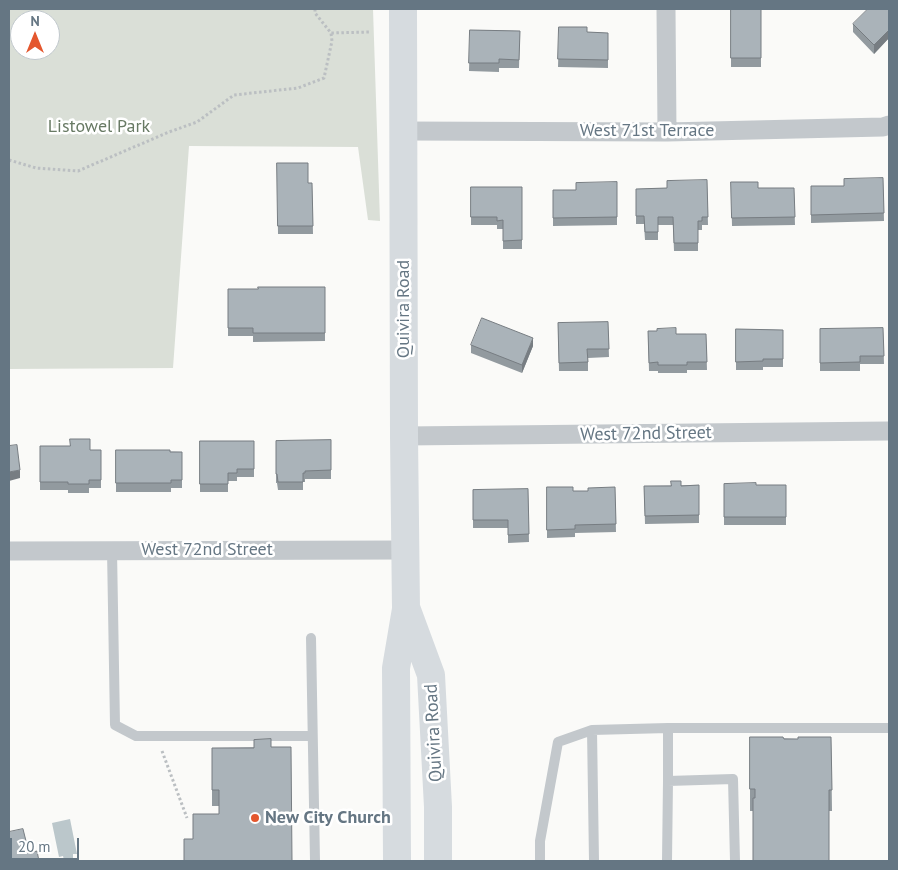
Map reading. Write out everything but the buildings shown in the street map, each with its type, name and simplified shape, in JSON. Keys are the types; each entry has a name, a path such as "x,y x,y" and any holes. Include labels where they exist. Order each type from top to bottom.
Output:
{"main road":[{"name":"Quivira Road","path":"397,861 396,668 406,609 403,9"},
{"name":"Quivira Road","path":"406,609 431,675 438,807 438,861"}],"street":[{"path":"666,9 667,132"},
{"name":"West 71st Terrace","path":"404,131 667,132 883,127 889,125"},
{"name":"West 72nd Street","path":"404,436 889,431"},
{"name":"West 72nd Street","path":"9,551 405,550"}],"lane":[{"path":"112,550 114,725 136,736 312,736"},
{"path":"311,638 315,861"},
{"path":"667,861 668,728"},
{"path":"540,861 540,842 558,742 592,730 889,728"},
{"path":"592,730 594,861"},
{"path":"668,781 733,780 735,861"}],"path":[{"path":"9,160 36,168 78,171 197,122 234,95 298,88 324,78 332,42 331,33 315,13 315,9"},
{"path":"331,33 370,32"},
{"path":"156,736 187,818"}],"green space":[{"name":"Listowel Park","path":"9,9 373,9 380,221 368,220 358,147 189,146 173,368 9,369"}],"shaded area":[{"path":"70,819 77,854 73,854 73,858 64,860 63,856 59,857 52,823"}],"place":[{"name":"New City Church","path":"255,818"}]}
